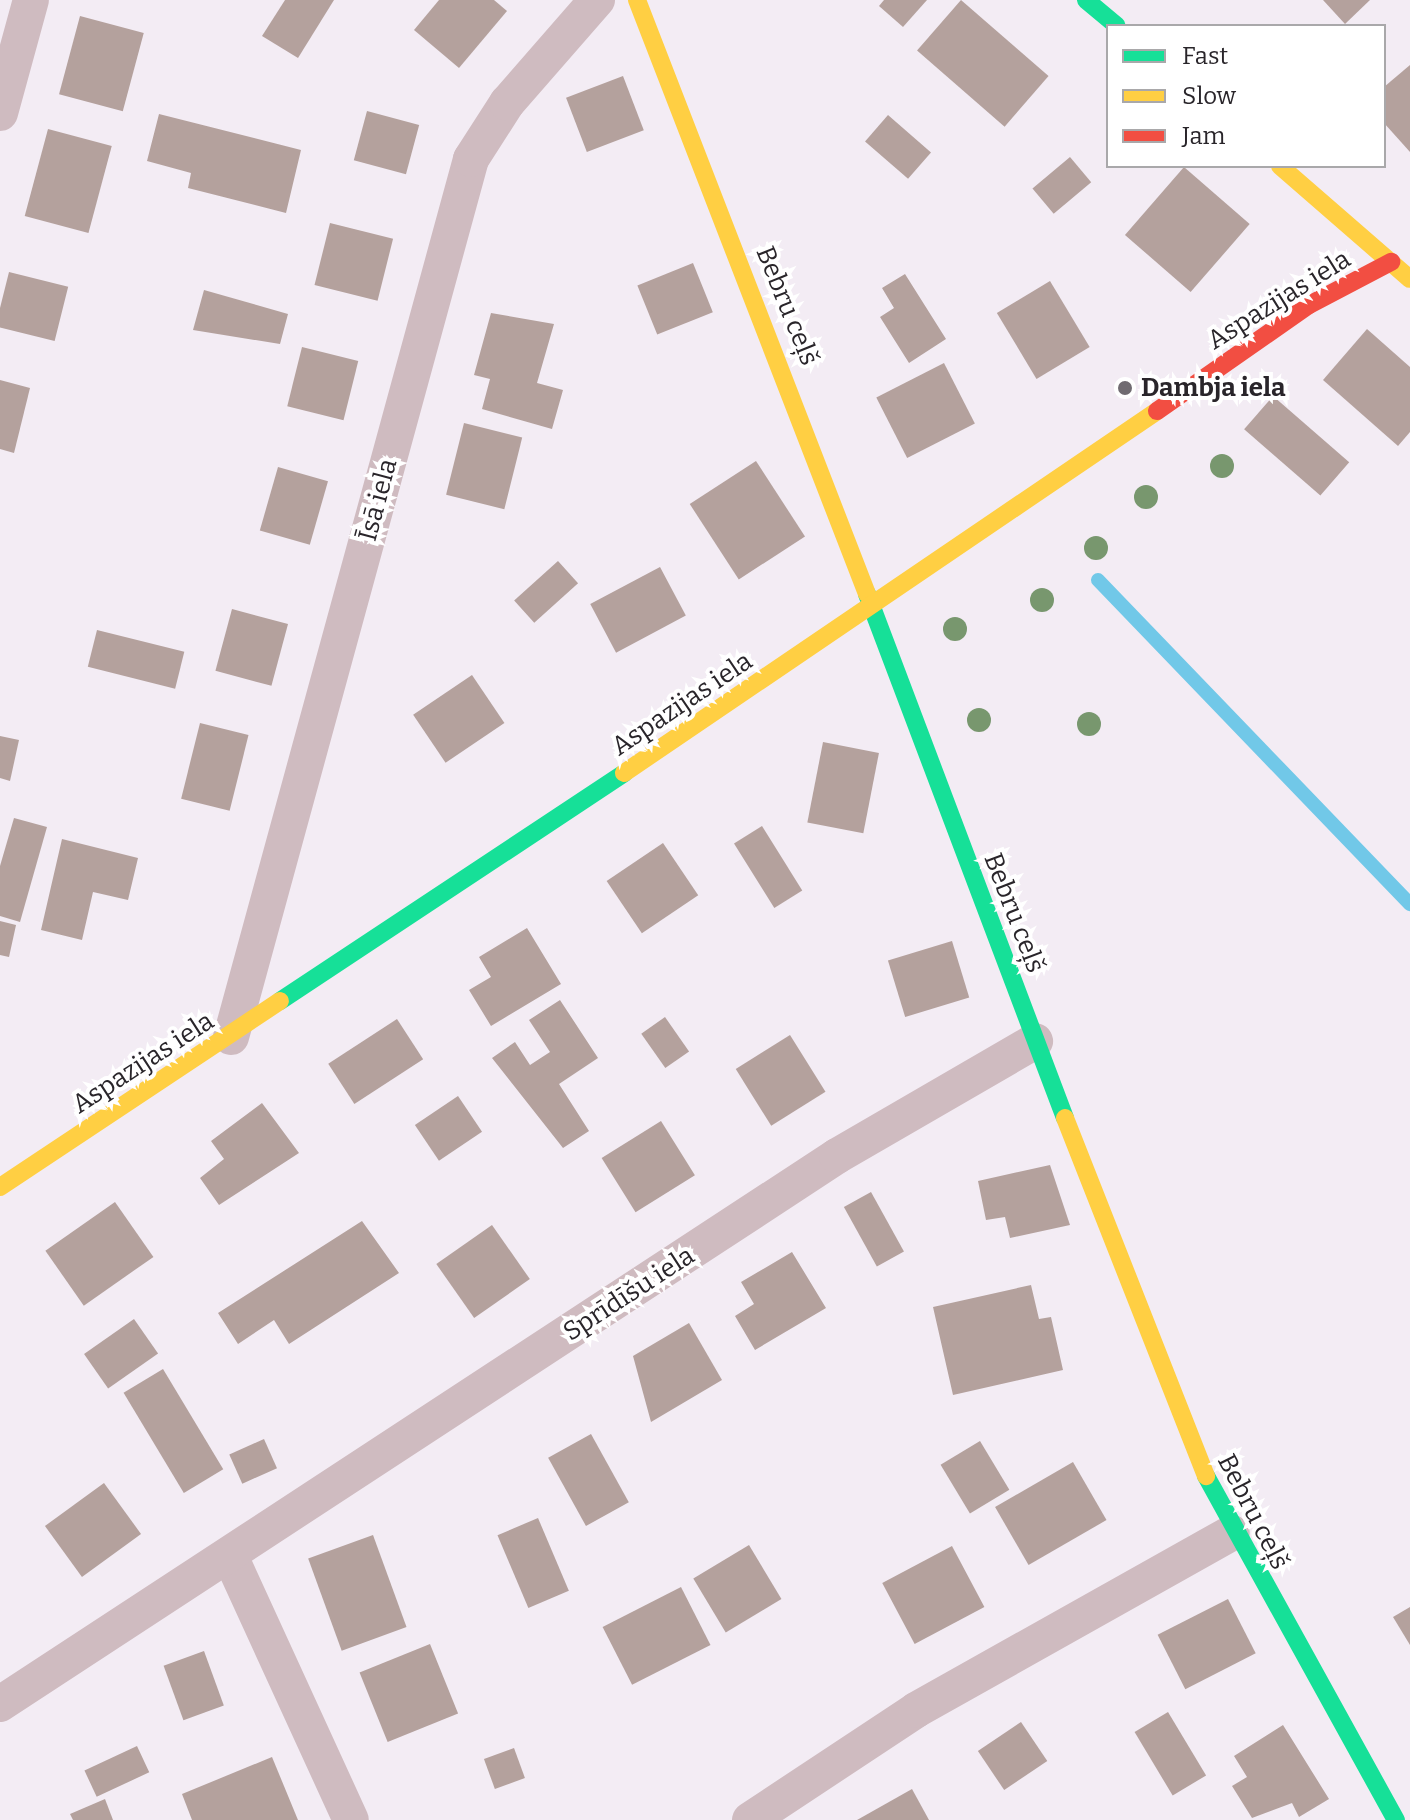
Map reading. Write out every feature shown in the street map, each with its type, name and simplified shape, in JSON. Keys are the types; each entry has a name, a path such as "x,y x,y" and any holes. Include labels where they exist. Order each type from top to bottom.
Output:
{"street":[{"path":"0,113 31,0"},
{"name":"Īsā iela","path":"231,1037 471,159 507,103 597,0"},
{"name":"Bebru ceļš","path":"637,0 863,570 870,610 1035,1041 1232,1533 1396,1820"},
{"path":"1086,0 1115,24"},
{"path":"1283,168 1404,262"},
{"name":"Aspazijas iela","path":"0,1187 231,1037 870,610 1309,305 1404,262"},
{"name":"Sprīdīšu iela","path":"0,1704 837,1156 1035,1041"},
{"path":"750,1820 916,1710 1232,1533"},
{"path":"230,1556 351,1820"}],"building":[{"path":"285,0 334,0 298,58 262,36"},
{"path":"439,0 494,0 507,11 459,68 414,30"},
{"path":"884,0 927,0 903,27 879,6"},
{"path":"961,0 1049,76 1005,127 917,51"},
{"path":"1323,0 1370,0 1345,24"},
{"path":"80,16 144,33 123,111 59,94"},
{"path":"1410,65 1410,152 1386,125 1386,85"},
{"path":"623,76 644,130 587,152 566,98"},
{"path":"367,111 419,125 406,174 354,160"},
{"path":"159,114 301,150 286,213 188,188 191,173 147,161"},
{"path":"888,115 931,152 908,179 865,141"},
{"path":"48,129 112,146 88,233 25,216"},
{"path":"1070,157 1091,182 1054,214 1032,188"},
{"path":"1183,168 1250,224 1191,292 1125,235"},
{"path":"330,223 393,239 378,301 315,285"},
{"path":"693,263 713,312 657,335 637,285"},
{"path":"9,272 68,287 55,341 0,327 0,308"},
{"path":"905,274 946,339 909,363 880,317 894,308 882,288"},
{"path":"1050,281 1090,347 1037,379 997,313"},
{"path":"204,290 288,314 280,344 193,330"},
{"path":"491,313 554,324 537,383 563,390 552,429 482,409 490,379 474,375"},
{"path":"1367,329 1410,367 1410,432 1398,446 1323,380"},
{"path":"302,347 358,361 344,420 287,406"},
{"path":"944,363 975,424 907,458 876,398"},
{"path":"0,380 30,388 14,453 0,449"},
{"path":"1273,396 1349,462 1320,495 1244,429"},
{"path":"464,423 522,438 504,509 446,495"},
{"path":"756,461 805,536 739,580 690,504"},
{"path":"278,467 328,481 310,545 260,530"},
{"path":"558,561 578,583 534,623 514,600"},
{"path":"660,567 686,616 616,653 590,604"},
{"path":"232,609 288,624 271,686 215,671"},
{"path":"97,630 184,652 175,689 88,667"},
{"path":"472,675 504,723 446,763 413,715"},
{"path":"200,723 249,735 230,811 181,799"},
{"path":"0,736 19,740 10,781 0,778"},
{"path":"823,742 879,753 863,833 807,822"},
{"path":"14,818 47,827 20,922 0,916 0,866"},
{"path":"762,826 802,890 774,908 734,843"},
{"path":"62,839 138,858 128,900 93,892 82,940 41,930"},
{"path":"663,843 698,895 642,933 607,881"},
{"path":"0,921 16,925 9,957 0,955"},
{"path":"527,928 561,984 491,1026 469,990 491,977 479,957"},
{"path":"952,941 969,997 905,1017 888,961"},
{"path":"560,1000 598,1058 559,1084 589,1131 563,1148 492,1058 515,1042 530,1065 550,1052 529,1020"},
{"path":"665,1017 689,1051 665,1068 641,1034"},
{"path":"397,1019 423,1059 354,1104 328,1064"},
{"path":"790,1035 826,1092 771,1126 736,1069"},
{"path":"458,1096 482,1132 439,1161 415,1125"},
{"path":"262,1103 299,1153 219,1205 200,1178 224,1159 211,1141"},
{"path":"661,1121 695,1175 636,1212 602,1158"},
{"path":"1050,1165 1070,1225 1010,1238 1005,1217 986,1220 978,1181"},
{"path":"871,1192 904,1251 877,1267 844,1207"},
{"path":"115,1202 153,1257 84,1306 45,1251"},
{"path":"362,1221 399,1273 289,1344 274,1320 238,1344 218,1313"},
{"path":"492,1225 530,1279 474,1318 436,1264"},
{"path":"792,1252 826,1308 755,1350 735,1316 754,1304 741,1282"},
{"path":"1031,1285 1039,1319 1051,1317 1063,1370 953,1395 933,1307"},
{"path":"134,1319 158,1353 108,1388 84,1354"},
{"path":"689,1323 722,1380 651,1422 633,1356"},
{"path":"163,1369 223,1469 184,1493 124,1393"},
{"path":"591,1434 629,1502 586,1526 548,1458"},
{"path":"264,1439 277,1468 242,1484 229,1454"},
{"path":"980,1441 1009,1490 970,1514 941,1465"},
{"path":"1073,1462 1106,1520 1029,1565 995,1507"},
{"path":"104,1483 141,1534 82,1577 45,1526"},
{"path":"538,1518 569,1591 528,1608 497,1535"},
{"path":"373,1535 407,1627 342,1651 308,1559"},
{"path":"749,1545 781,1599 726,1632 693,1578"},
{"path":"952,1546 984,1607 915,1644 882,1583"},
{"path":"681,1587 711,1645 632,1685 603,1627"},
{"path":"1228,1599 1256,1653 1185,1689 1158,1635"},
{"path":"1410,1607 1410,1645 1393,1617"},
{"path":"430,1644 458,1714 388,1742 360,1672"},
{"path":"204,1651 224,1706 183,1720 164,1666"},
{"path":"1168,1712 1206,1775 1173,1796 1135,1732"},
{"path":"1021,1722 1047,1761 1004,1790 978,1751"},
{"path":"1283,1725 1329,1799 1299,1817 1292,1803 1252,1818 1232,1786 1247,1777 1234,1756"},
{"path":"137,1746 149,1772 97,1797 84,1771"},
{"path":"514,1748 525,1778 495,1789 484,1759"},
{"path":"272,1757 298,1820 192,1820 182,1794"},
{"path":"912,1789 929,1820 857,1820"},
{"path":"105,1799 113,1820 73,1820 70,1814"}],"waterway":[{"path":"1098,580 1410,904"}],"traffic: fast":[{"path":"1086,0 1115,24"},
{"path":"867,594 1065,1118"},
{"path":"280,1001 624,773"},
{"path":"1206,1476 1396,1820"}],"traffic: slow":[{"path":"637,0 867,594"},
{"path":"1282,168 1410,279"},
{"path":"624,773 1157,411"},
{"path":"0,1187 280,1001"},
{"path":"1065,1118 1206,1476"}],"traffic: jam":[{"path":"1157,411 1309,305 1391,262"}],"place":[{"name":"Dambja iela","path":"1125,388"}]}
